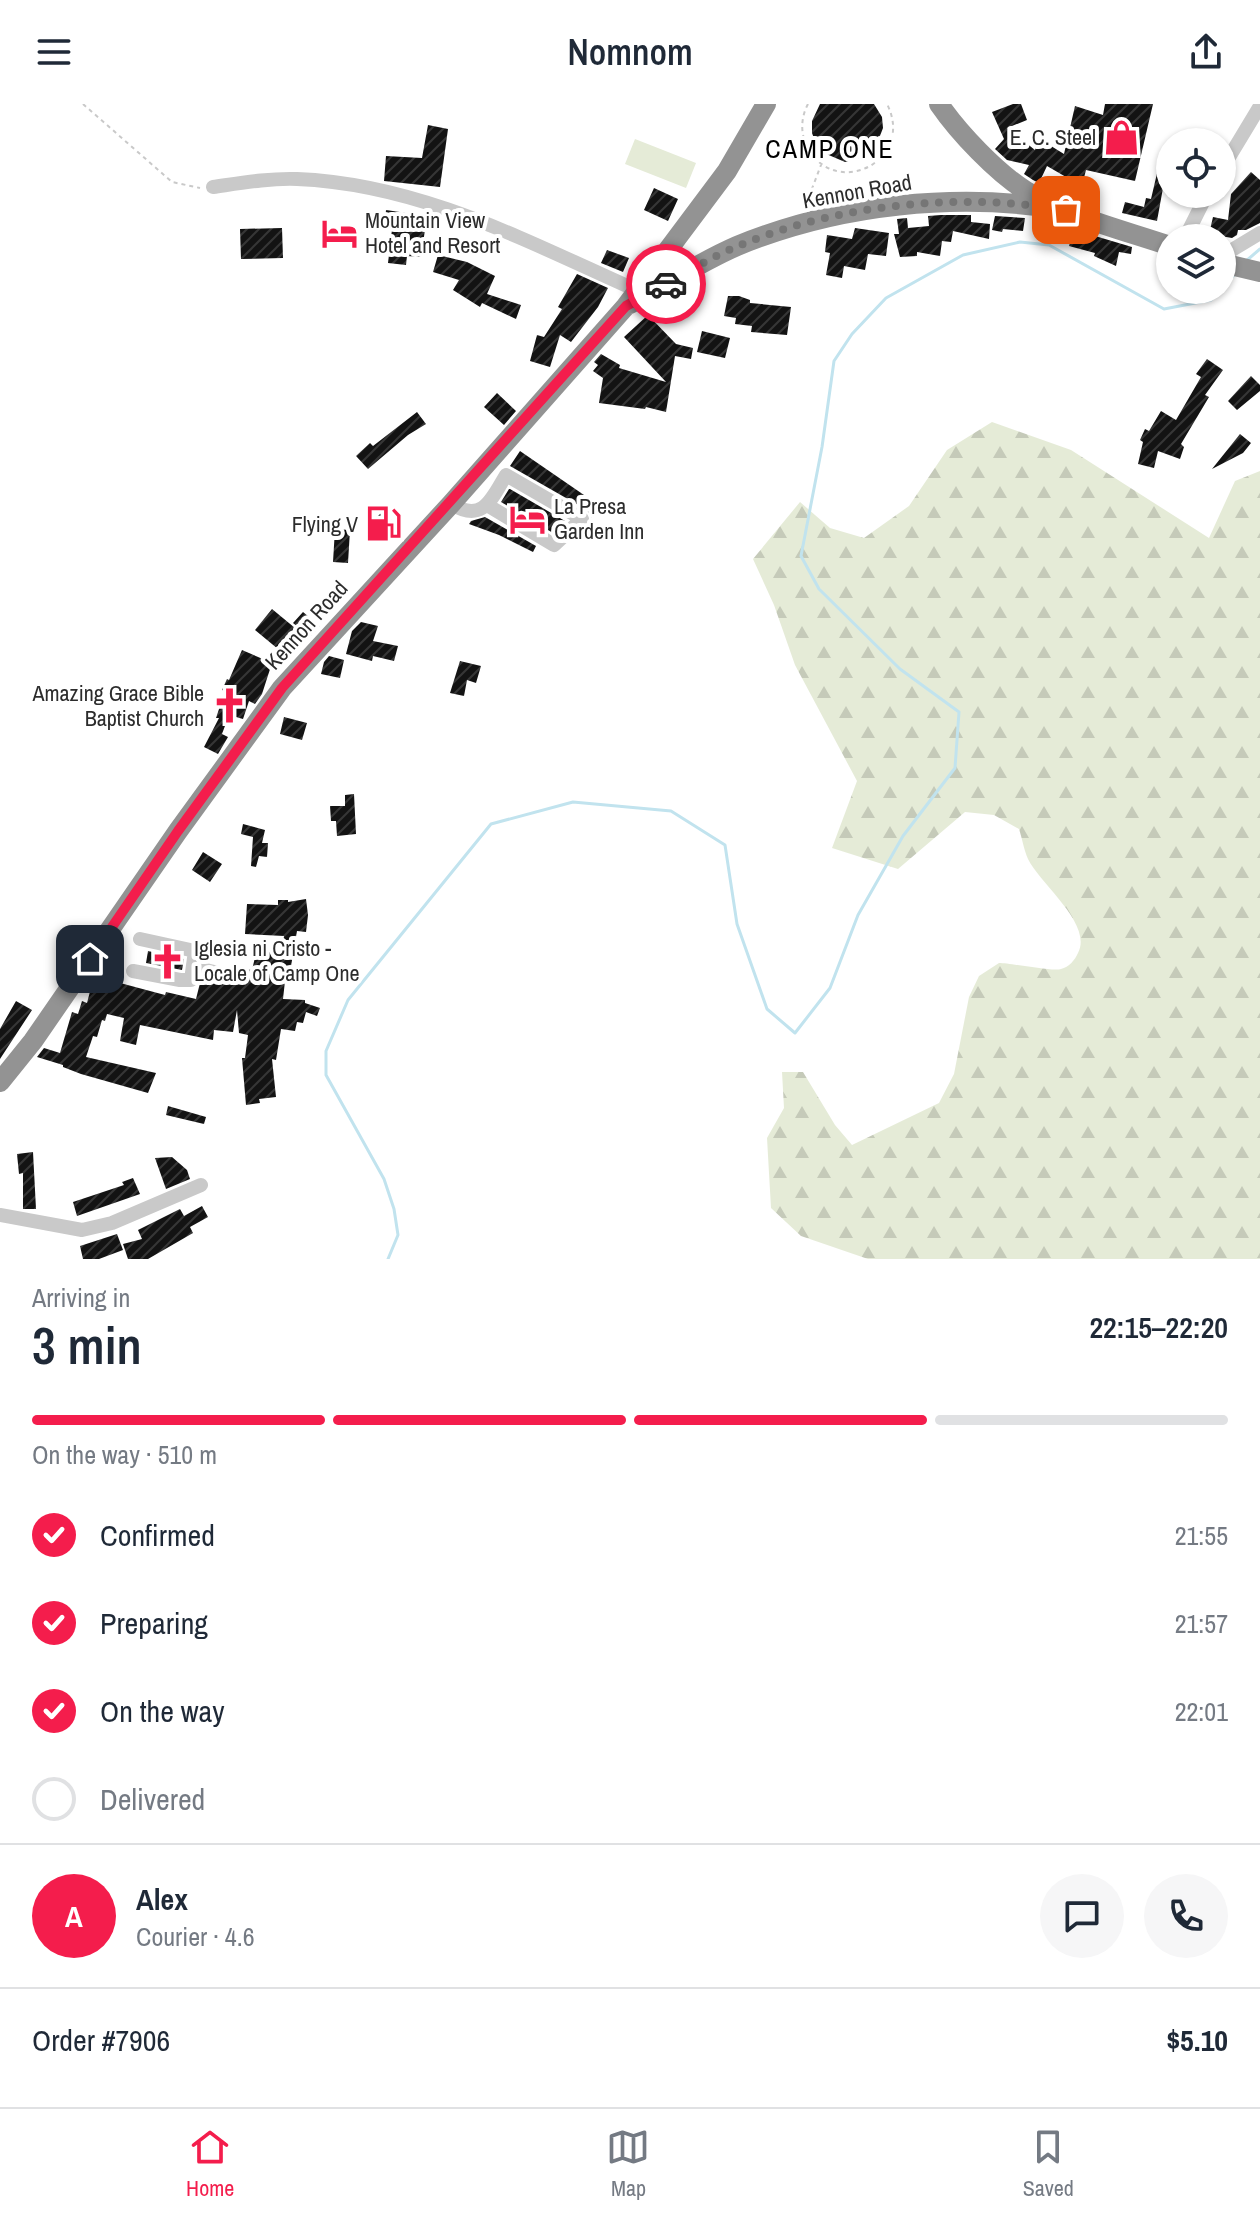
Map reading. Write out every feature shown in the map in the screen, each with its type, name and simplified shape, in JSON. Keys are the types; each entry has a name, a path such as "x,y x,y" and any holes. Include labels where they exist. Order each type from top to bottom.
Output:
{"highway":[{"name":"Kennon Road","path":"0,1082 41,1029 282,688 451,504 631,298 727,171 766,104"},
{"path":"939,104 960,131 1026,191 1066,210 1156,241"},
{"name":"Kennon Road","path":"631,298 735,247 816,221 919,203 1003,202 1066,210"},
{"path":"1236,265 1260,272"}],"street":[{"path":"1236,146 1260,106"},
{"path":"213,187 256,180 296,179 372,186 458,211 631,298"},
{"path":"1236,251 1260,233"},
{"path":"451,504 468,512 487,505 506,475 582,519 554,545 487,505"},
{"path":"133,971 191,980 194,967 195,951 140,939"},
{"path":"194,967 214,972"},
{"path":"0,1215 82,1230 112,1223 201,1185"}],"path":[{"path":"83,104 172,182 198,189 213,187"},
{"path":"808,104 802,123 803,139 810,153 834,170 849,172 863,170 875,163 892,141 894,127 887,104"},
{"path":"816,221 810,194 822,164"}],"green space":[{"path":"635,139 696,163 686,188 625,164"},
{"path":"992,422 1071,450 1209,538 1235,481 1260,471 1260,1259 868,1259 801,1236 771,1208 767,1138 784,1108 782,1072 803,1072 835,1125 852,1145 939,1103 954,1074 969,997 979,976 999,963 1061,969 1067,967 1078,953 1081,942 1072,917 1034,869 1019,829 994,815 965,812 898,869 832,848 857,781 795,665 774,605 753,559 800,502 830,528 864,538 909,506 947,450"}],"building":[{"path":"820,104 874,104 882,117 883,128 875,149 866,156 845,162 824,153 812,133 812,121"},
{"path":"1021,104 1027,120 1007,128 1035,150 1036,143 1051,146 1064,154 1075,106 1103,115 1105,104 1153,104 1135,181 1086,170 1079,197 1070,195 1072,188 1064,186 1066,177 1047,166 1039,183 1033,180 1024,174 1029,165 1007,160 995,149 1004,139 992,112"},
{"path":"428,125 448,129 440,187 384,181 386,156 422,158"},
{"path":"1251,172 1260,180 1260,223 1246,230 1238,230 1236,236 1236,224 1211,224 1213,217 1228,220 1229,208 1236,208 1236,188"},
{"path":"1156,178 1156,208 1159,208 1157,221 1122,213 1125,202 1144,207 1146,198 1151,199"},
{"path":"654,188 678,199 668,221 644,210"},
{"path":"386,210 427,216 421,257 407,256 406,265 388,263 393,221 385,220"},
{"path":"971,215 971,222 990,224 989,239 953,231 951,242 942,241 940,256 917,252 917,256 900,257 894,234 899,234 897,219 907,218 908,228 929,226 928,216"},
{"path":"995,216 1025,218 1023,231 992,230"},
{"path":"1048,222 1132,247 1131,254 1119,252 1116,266 1094,256 1095,253 1069,246 1071,240 1046,235"},
{"path":"282,228 283,258 241,259 240,229"},
{"path":"855,228 889,233 886,256 868,254 865,270 844,266 842,278 826,275 830,253 825,252 827,235 852,239"},
{"path":"607,250 629,258 623,272 601,263"},
{"path":"438,255 467,262 495,276 487,294 521,305 516,319 482,303 480,307 453,290 459,280 433,272"},
{"path":"577,274 608,288 598,307 571,342 560,335 550,367 530,361 537,335 544,337 562,309 558,307"},
{"path":"728,296 739,296 750,300 750,303 791,307 787,335 751,332 752,326 735,324 736,318 724,316"},
{"path":"648,315 676,344 693,348 691,359 675,356 666,412 599,403 603,378 593,371 598,365 594,362 601,354 620,365 619,368 666,382 624,337"},
{"path":"702,331 730,338 725,358 697,352"},
{"path":"1207,359 1223,370 1205,395 1209,397 1181,444 1184,447 1180,459 1158,451 1154,468 1138,464 1143,442 1140,440 1145,429 1149,431 1161,411 1176,420 1201,377 1196,374"},
{"path":"1251,376 1260,385 1260,391 1237,410 1228,401"},
{"path":"497,393 516,411 504,425 484,407"},
{"path":"417,412 426,424 368,469 356,456 370,443 373,446"},
{"path":"1240,434 1251,443 1243,453 1212,469"},
{"path":"520,451 600,506 592,518 587,510 510,466"},
{"path":"509,489 565,521 553,533 501,502"},
{"name":"Flying V","path":"382,512 397,525 386,537 371,523"},
{"path":"485,517 536,546 533,552 469,524"},
{"path":"335,529 350,530 348,563 333,562"},
{"path":"272,609 295,628 278,649 255,630"},
{"path":"303,612 320,626 310,637 293,623"},
{"path":"361,622 378,626 373,641 398,646 394,661 373,656 372,661 346,654 352,631"},
{"path":"242,650 272,663 262,694 255,704 249,701 243,719 229,715 222,734 228,737 218,754 204,747 219,718 216,718 225,691 222,690"},
{"path":"329,656 344,660 340,678 321,674"},
{"path":"460,661 481,666 476,683 467,680 464,696 450,693"},
{"path":"284,717 307,723 302,740 280,734"},
{"path":"354,794 356,834 337,836 336,821 331,821 330,806 345,806 345,795"},
{"path":"243,824 265,830 262,843 268,843 267,857 259,856 256,867 251,866 253,837 241,834"},
{"path":"203,852 222,864 210,882 192,870"},
{"path":"306,899 306,932 297,931 290,972 286,972 283,999 305,1000 305,1003 320,1008 317,1016 306,1012 303,1023 297,1022 295,1031 281,1029 276,1060 272,1059 276,1097 259,1099 260,1103 246,1105 242,1058 245,1058 248,1035 239,1033 237,1010 233,1032 214,1030 213,1040 140,1025 136,1045 120,1041 124,1018 107,1014 97,1037 93,1036 86,1057 156,1073 148,1093 81,1074 37,1057 44,1048 60,1053 72,1012 78,1014 82,1001 87,1003 94,976 165,995 166,992 196,999 201,979 234,984 235,968 252,970 257,949 281,955 284,936 245,934 247,904 278,905 278,900"},
{"path":"148,951 184,959 182,970 146,963"},
{"path":"16,1001 32,1010 0,1059 0,1029"},
{"path":"168,1106 206,1117 204,1124 166,1115"},
{"path":"33,1152 36,1209 23,1209 23,1173 19,1174 17,1154"},
{"path":"172,1157 187,1170 190,1179 166,1189 155,1158"},
{"path":"133,1178 140,1194 77,1216 73,1202 124,1185 122,1182"},
{"path":"202,1206 208,1217 190,1227 193,1233 148,1259 128,1259 123,1244 142,1239 138,1230 180,1209 184,1216"},
{"path":"117,1234 123,1250 99,1259 83,1259 80,1246"}],"waterway":[{"path":"388,1259 398,1235 394,1209 384,1179 326,1075 326,1051 348,1000 491,824 573,802 671,811 725,845 737,924 767,1009 795,1033 830,988 858,915 903,836 955,768 959,712 900,669 819,589 801,556 822,447 834,361 852,334 886,298 963,255 1020,242 1049,245 1164,309 1190,304"},
{"path":"1246,261 1260,249"}],"way so far":[{"path":"666,284 735,247 780,231 841,216 919,203 1003,202 1066,210"}],"place":[{"name":"E. C. Steel","path":"1122,137"},
{"name":"Mountain View Hotel and Resort","path":"339,233"},
{"name":"La Presa Garden Inn","path":"528,519"},
{"name":"Flying V","path":"384,524"},
{"name":"Amazing Grace Bible Baptist Church","path":"230,706"},
{"name":"Iglesia ni Cristo - Locale of Camp One","path":"168,961"}],"district":[{"name":"CAMP ONE","path":"830,148"}],"route":[{"path":"90,959 282,688 451,504 626,306 666,284"}]}
